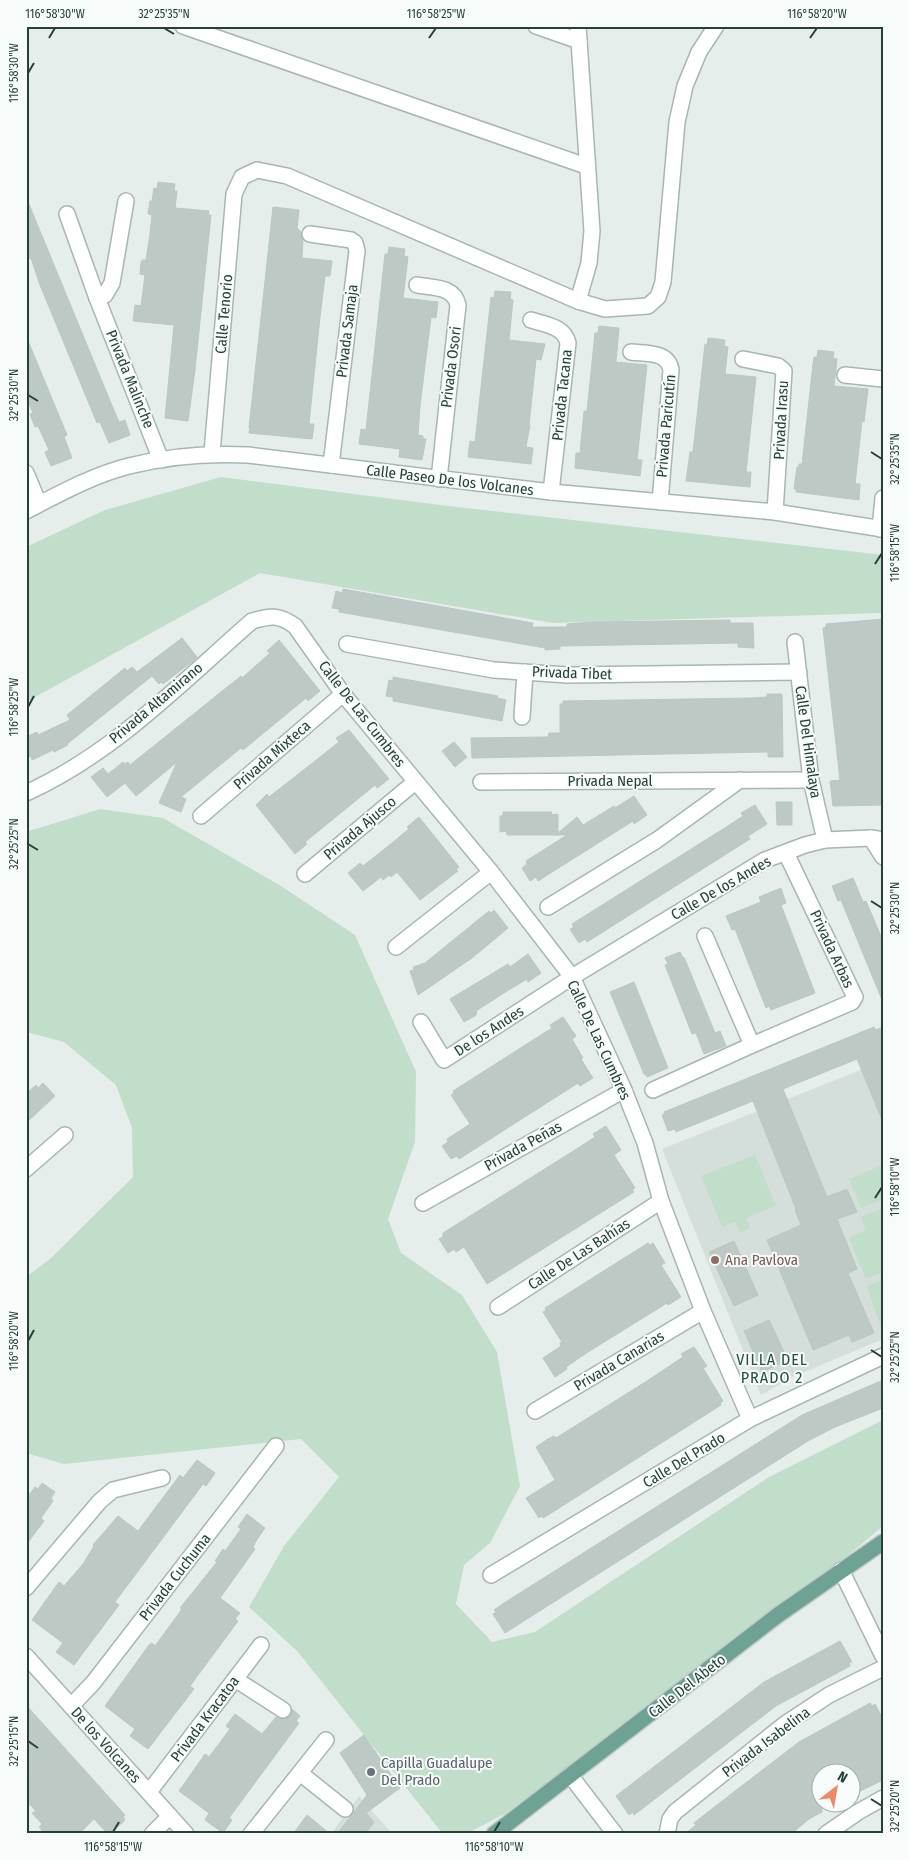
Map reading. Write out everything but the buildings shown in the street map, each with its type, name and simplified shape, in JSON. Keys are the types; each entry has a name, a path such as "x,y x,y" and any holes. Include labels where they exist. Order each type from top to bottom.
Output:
{"main road":[{"name":"Calle Del Abeto","path":"494,1834 778,1615 883,1542"}],"street":[{"path":"183,26 586,166"},
{"path":"536,26 578,34 592,230 590,263 578,301 605,309 648,306 658,297 663,282 677,122 685,86 699,52 716,26"},
{"name":"Calle Tenorio","path":"212,453 234,194 242,177 257,170 287,176 578,301"},
{"path":"97,298 105,295 112,283 126,201"},
{"name":"Privada Malinche","path":"67,214 97,298 161,460"},
{"name":"Privada Samaja","path":"310,234 351,240 355,243 357,251 331,465"},
{"name":"Privada Osori","path":"417,285 450,292 454,295 458,305 438,479"},
{"name":"Privada Tacana","path":"531,320 561,330 568,343 551,492"},
{"name":"Privada Paricutín","path":"631,352 658,355 664,357 670,363 660,502"},
{"name":"Privada Irasu","path":"743,358 778,366 784,371 775,512"},
{"path":"845,375 883,379"},
{"name":"Calle Paseo De los Volcanes","path":"33,507 94,478 129,466 212,453 248,455 551,492 775,512 882,529"},
{"path":"26,473 33,507"},
{"path":"882,529 883,498"},
{"name":"Privada Altamirano","path":"26,793 56,780 129,729 252,621 269,616 284,618"},
{"name":"Calle De Las Cumbres","path":"284,618 295,626 343,694 491,872 572,977 624,1090 645,1143 661,1201 703,1311 750,1420"},
{"name":"Calle Del Himalaya","path":"795,642 811,780 826,840"},
{"name":"Privada Tibet","path":"347,644 494,670 568,675 799,672"},
{"path":"522,717 525,672"},
{"name":"Privada Mixteca","path":"201,816 343,694"},
{"path":"548,906 657,840 740,780"},
{"name":"Privada Nepal","path":"481,782 811,780"},
{"name":"Privada Ajusco","path":"305,874 415,782"},
{"path":"877,839 883,857"},
{"name":"Calle De los Andes","path":"572,977 765,860 805,845 826,840 877,839"},
{"name":"Privada Arbas","path":"653,1090 852,1002 855,997 786,853"},
{"path":"396,947 491,872"},
{"path":"705,936 752,1045"},
{"name":"De los Andes","path":"421,1022 444,1060 572,977"},
{"name":"Privada Peñas","path":"423,1203 624,1090"},
{"path":"26,1168 65,1135"},
{"name":"Calle De Las Bahías","path":"498,1307 661,1201"},
{"name":"Privada Canarias","path":"535,1412 703,1311"},
{"name":"Calle Del Prado","path":"491,1576 750,1420 883,1356"},
{"name":"Privada Cuchuma","path":"71,1706 93,1684 276,1446"},
{"path":"26,1588 100,1501 113,1490 162,1478"},
{"path":"841,1570 883,1656"},
{"name":"Privada Kracatoa","path":"149,1792 261,1645"},
{"name":"De los Volcanes","path":"26,1656 186,1834"},
{"name":"Privada Isabelina","path":"667,1834 670,1818 675,1812 786,1724 829,1695 883,1668"},
{"path":"235,1679 283,1710"},
{"path":"251,1834 326,1740"},
{"path":"300,1773 345,1810"},
{"path":"570,1775 616,1834"},
{"path":"826,1834 858,1812 883,1798"},
{"path":"152,1834 170,1816"}],"shaded area":[{"path":"883,1061 883,1339 790,1378 761,1395 662,1149"},
{"path":"359,1796 392,1834 331,1834"}],"green space":[{"path":"221,477 448,506 883,555 883,613 553,623 260,573 26,702 26,547 105,510"},
{"path":"100,809 163,818 281,886 355,935 416,1072 415,1142 388,1219 401,1253 462,1295 497,1352 520,1486 490,1543 464,1565 456,1604 492,1642 535,1632 769,1477 883,1420 883,1526 810,1587 506,1813 466,1834 443,1834 298,1652 249,1607 284,1546 339,1477 301,1439 64,1464 26,1453 26,1277 50,1259 133,1177 132,1128 116,1085 64,1042 26,1032 26,832"},
{"path":"755,1155 776,1206 746,1218 750,1228 740,1232 735,1222 722,1227 701,1176"},
{"path":"883,1165 883,1199 861,1208 849,1179"},
{"path":"883,1208 883,1272 866,1279 849,1238 866,1230 861,1217"},
{"path":"883,1280 883,1327 881,1327 867,1286"}],"place":[{"name":"Ana Pavlova","path":"715,1260"},
{"name":"Capilla Guadalupe Del Prado","path":"371,1772"}],"district":[{"name":"VILLA DEL PRADO 2","path":"772,1368"}]}
